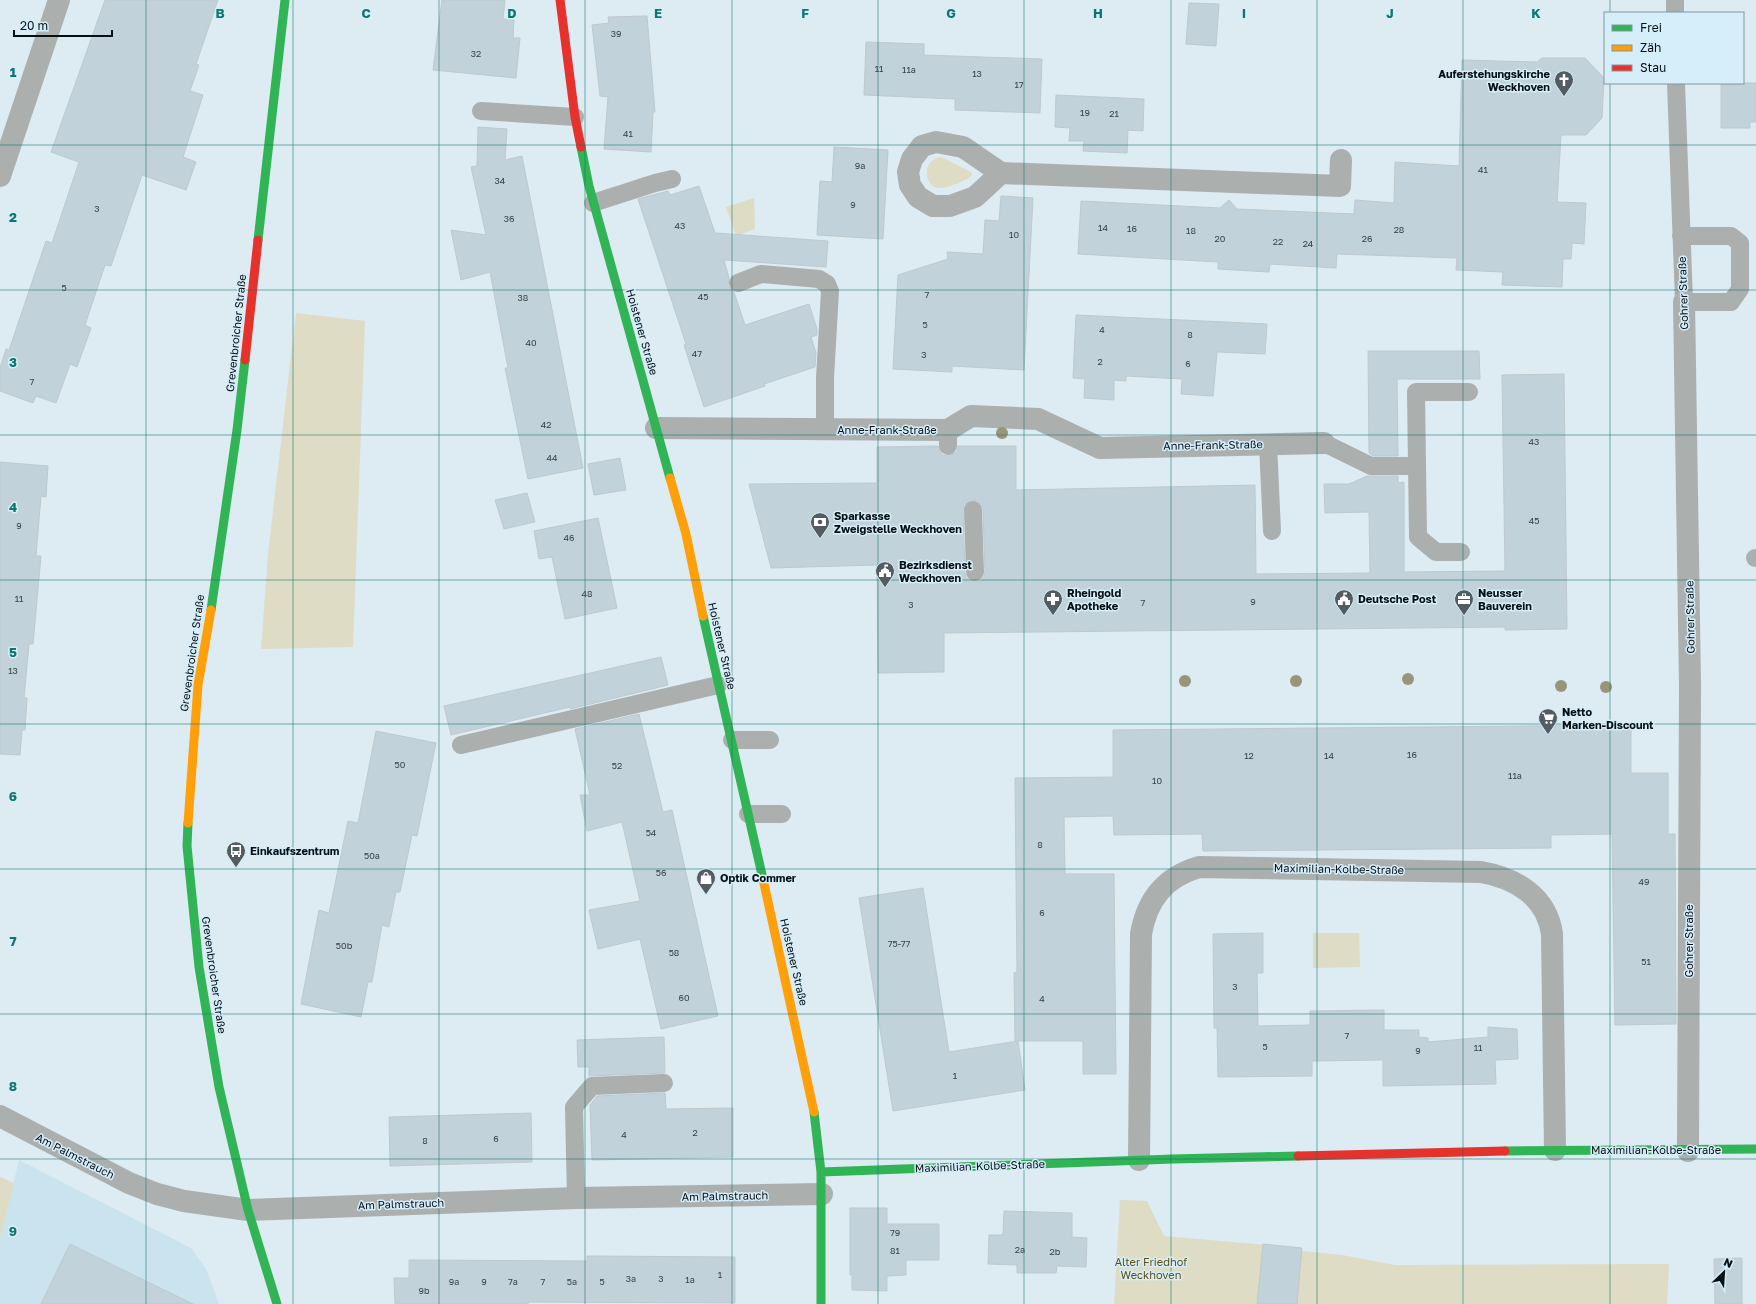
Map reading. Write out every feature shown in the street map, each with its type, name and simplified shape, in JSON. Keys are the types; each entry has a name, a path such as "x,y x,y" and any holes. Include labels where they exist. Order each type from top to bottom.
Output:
{"street":[{"path":"0,176 59,0"},
{"name":"Grevenbroicher Straße","path":"277,1304 248,1210 219,1087 199,968 186,846 188,803 198,685 219,561 237,430 285,0"},
{"name":"Hoistener Straße","path":"560,0 575,116 593,203 686,534 718,686 732,740 812,1099 821,1172 822,1194 821,1304"},
{"path":"1001,173 1340,186 1341,160"},
{"name":"Gohrer Straße","path":"1684,302 1690,686 1688,1151"},
{"name":"Anne-Frank-Straße","path":"656,428 825,429 948,438 971,416 1038,419 1100,448 1324,443"},
{"name":"Maximilian-Kolbe-Straße","path":"1140,1160 1141,934 1144,919 1158,893 1170,881 1183,872 1199,868 1481,872 1497,874 1511,880 1528,892 1542,906 1551,924 1555,1150"},
{"name":"Am Palmstrauch","path":"0,1116 129,1183 157,1194 184,1201 248,1210 576,1198 822,1194"},
{"name":"Maximilian-Kolbe-Straße","path":"821,1172 1140,1160 1555,1150 1756,1150"}],"lane":[{"path":"1675,0 1675,12"},
{"name":"Gohrer Straße","path":"1676,84 1684,302"},
{"path":"481,111 575,116"},
{"path":"593,203 649,185 672,180"},
{"path":"1681,236 1731,236 1740,243 1740,289 1731,302 1684,302"},
{"path":"738,283 761,274 819,279 827,284 830,291 825,378 825,429"},
{"path":"1461,552 1436,552 1418,537 1416,392 1469,392"},
{"path":"1324,443 1371,466 1417,466"},
{"path":"1268,444 1272,531"},
{"path":"973,510 975,572"},
{"path":"461,745 718,686"},
{"path":"732,740 770,740"},
{"path":"748,814 782,814"},
{"path":"576,1198 574,1107 592,1086 664,1082"}],"shaded area":[{"path":"19,1160 191,1248 206,1269 219,1304 0,1304 0,1239"}],"green space":[{"path":"941,157 972,173 971,177 957,184 941,188 935,187 928,179 927,168 934,159"},
{"path":"754,198 755,229 736,236 726,207"},
{"path":"296,313 365,321 353,647 261,649 268,554"},
{"path":"1313,933 1359,933 1360,967 1313,968"},
{"path":"0,1177 14,1183 0,1239"},
{"name":"Alter Friedhof Weckhoven","path":"1120,1200 1147,1201 1164,1236 1302,1248 1302,1251 1342,1255 1395,1265 1669,1264 1667,1304 1114,1304"}],"building":[{"path":"105,0 218,0 196,64 199,65 190,91 203,95 183,157 196,162 186,190 142,175 111,266 105,265 85,325 91,328 77,367 70,364 56,403 36,396 33,403 0,391 0,368 6,349 9,350 46,241 52,243 79,162 51,152"},
{"path":"442,0 505,0 503,19 514,20 513,38 520,38 516,78 433,70"},
{"path":"1189,3 1219,4 1216,46 1186,44"},
{"path":"647,16 655,112 653,112 651,152 604,149 608,97 600,96 592,25 609,23 608,17"},
{"path":"866,42 924,44 924,55 1042,59 1040,113 955,110 955,99 864,95"},
{"path":"1542,58 1585,58 1604,78 1602,118 1586,135 1561,135 1557,202 1586,203 1584,244 1572,243 1571,259 1563,259 1562,287 1502,285 1503,272 1456,270 1457,258 1337,254 1336,268 1270,264 1269,272 1218,269 1218,262 1078,254 1081,201 1220,208 1229,200 1237,209 1354,214 1355,200 1394,203 1395,162 1459,166 1462,60 1537,62"},
{"path":"1756,83 1756,122 1750,122 1750,128 1721,128 1721,84"},
{"path":"1056,95 1144,99 1143,131 1128,130 1127,153 1083,151 1084,141 1069,141 1070,128 1055,127"},
{"path":"478,127 507,129 505,160 522,156 583,468 528,479 505,368 508,368 490,272 461,280 451,230 486,235 471,167 477,166"},
{"path":"834,147 888,150 883,239 817,235 820,181 832,182"},
{"path":"699,186 715,233 828,241 826,267 724,260 729,278 728,286 734,292 745,325 809,304 817,329 817,335 811,337 816,353 815,367 764,384 765,386 704,407 684,345 686,344 638,199 668,191 670,195"},
{"path":"1001,196 1033,198 1024,370 952,366 952,372 893,369 898,275 948,259 947,252 983,254 985,220 999,221"},
{"path":"1076,315 1267,324 1265,354 1217,352 1213,396 1181,394 1182,379 1126,376 1126,381 1114,380 1114,400 1084,398 1085,379 1073,378"},
{"path":"1368,351 1479,351 1480,379 1397,379 1398,456 1373,456 1369,453"},
{"path":"1564,374 1567,629 1505,630 1505,627 944,633 944,672 878,673 877,565 771,568 749,484 877,483 877,447 938,446 942,455 948,456 957,452 958,446 1016,446 1016,490 1255,485 1256,574 1370,573 1369,512 1325,513 1324,484 1349,484 1367,476 1398,476 1398,483 1404,482 1404,572 1505,571 1502,375","holes":["972,500 978,501 983,509 985,572 981,581 975,582 966,578 965,573 963,510 964,505"]},
{"path":"620,458 626,490 594,495 588,464"},
{"path":"0,462 48,466 46,497 41,496 36,556 41,556 33,644 29,644 24,698 27,698 25,730 22,730 20,755 0,754"},
{"path":"527,493 535,522 504,529 495,500"},
{"path":"598,518 617,608 565,619 552,557 539,559 534,531"},
{"path":"661,657 668,685 570,709 570,707 451,735 444,706"},
{"path":"639,714 663,812 672,810 718,1016 661,1029 640,939 598,949 589,910 640,901 622,822 587,831 580,795 590,795 575,729"},
{"path":"1631,725 1631,773 1668,773 1668,834 1675,834 1676,1024 1615,1025 1612,834 1551,835 1551,848 1203,851 1202,834 1114,835 1113,816 1064,817 1065,874 1114,874 1116,1074 1083,1074 1083,1041 1015,1041 1014,973 1017,972 1015,778 1113,777 1113,730"},
{"path":"376,731 436,743 417,836 412,835 400,892 396,892 389,927 382,925 372,982 368,982 361,1017 301,1004 319,910 329,913 348,821 358,823"},
{"path":"923,888 949,1052 1018,1041 1025,1090 893,1111 859,898"},
{"path":"1263,933 1263,973 1257,973 1258,1026 1310,1025 1310,1011 1384,1010 1384,1030 1419,1030 1419,1037 1428,1038 1428,1042 1488,1037 1488,1027 1517,1029 1518,1059 1495,1060 1496,1084 1383,1086 1383,1060 1312,1061 1312,1076 1218,1077 1217,1028 1214,1028 1213,934"},
{"path":"664,1037 665,1073 589,1076 589,1067 578,1067 577,1040"},
{"path":"665,1093 666,1109 733,1108 733,1157 592,1160 590,1105 597,1096"},
{"path":"531,1113 532,1162 390,1166 389,1117"},
{"path":"850,1208 887,1208 887,1224 939,1224 939,1260 906,1260 906,1275 887,1276 887,1291 852,1290 852,1275 850,1275"},
{"path":"1004,1211 1072,1213 1072,1237 1087,1238 1086,1267 1057,1266 1056,1273 1017,1273 1017,1265 988,1264 989,1235 1003,1235"},
{"path":"70,1244 193,1304 41,1304"},
{"path":"1263,1244 1302,1248 1297,1304 1257,1304"},
{"path":"587,1256 735,1257 735,1303 528,1302 528,1304 395,1304 394,1278 409,1278 409,1260 587,1261"},
{"path":"1742,1258 1742,1304 1715,1304 1714,1259"}],"traffic: fast":[{"path":"258,240 285,0"},
{"path":"581,147 589,186 670,478"},
{"path":"211,610 237,430 245,360"},
{"path":"703,616 763,879"},
{"path":"188,823 187,846 199,967 219,1087 248,1210 277,1304"},
{"path":"814,1112 821,1172 821,1304"},
{"path":"1505,1151 1756,1149"},
{"path":"821,1172 1298,1156"}],"traffic: slow":[{"path":"670,478 686,534 703,616"},
{"path":"188,823 198,685 211,610"},
{"path":"763,879 814,1112"}],"traffic: jam":[{"path":"560,0 575,117 581,147"},
{"path":"245,360 258,240"},
{"path":"1298,1156 1505,1151"}],"place":[{"name":"Auferstehungskirche Weckhoven","path":"1564,97"},
{"name":"Sparkasse Zweigstelle Weckhoven","path":"820,539"},
{"name":"Bezirksdienst Weckhoven","path":"885,588"},
{"name":"Rheingold Apotheke","path":"1053,616"},
{"name":"Deutsche Post","path":"1344,616"},
{"name":"Neusser Bauverein","path":"1464,616"},
{"name":"Netto Marken-Discount","path":"1548,735"},
{"name":"Einkaufszentrum","path":"236,868"},
{"name":"Optik Commer","path":"706,895"}]}
